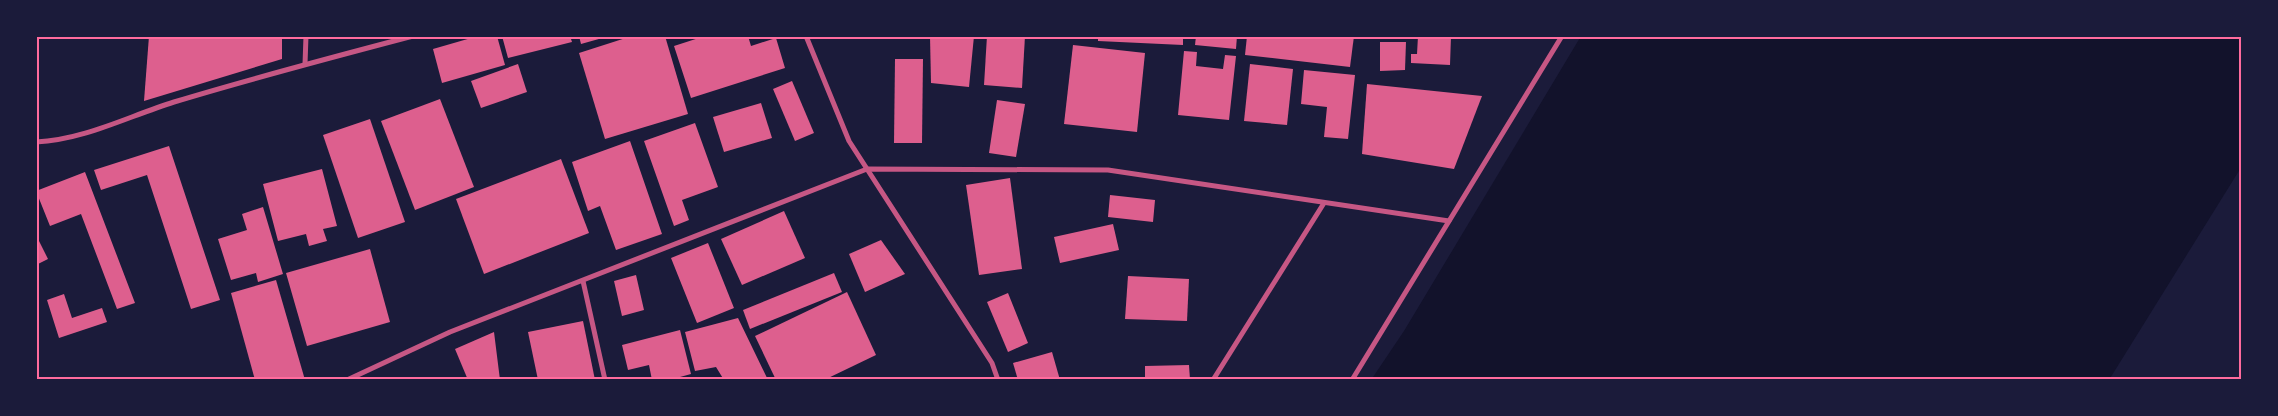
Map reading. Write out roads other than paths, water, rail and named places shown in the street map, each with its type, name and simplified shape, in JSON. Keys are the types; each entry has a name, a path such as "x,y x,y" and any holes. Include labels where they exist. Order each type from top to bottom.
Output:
{"street":[{"path":"305,64 306,36"},
{"path":"36,142 61,141 174,102 305,64 413,36"},
{"path":"806,36 849,141 992,363 998,380"},
{"path":"1352,380 1562,36"},
{"path":"347,380 450,332 867,169 1108,170 1449,221"},
{"path":"1212,380 1324,203"},
{"path":"583,281 605,380"}]}
